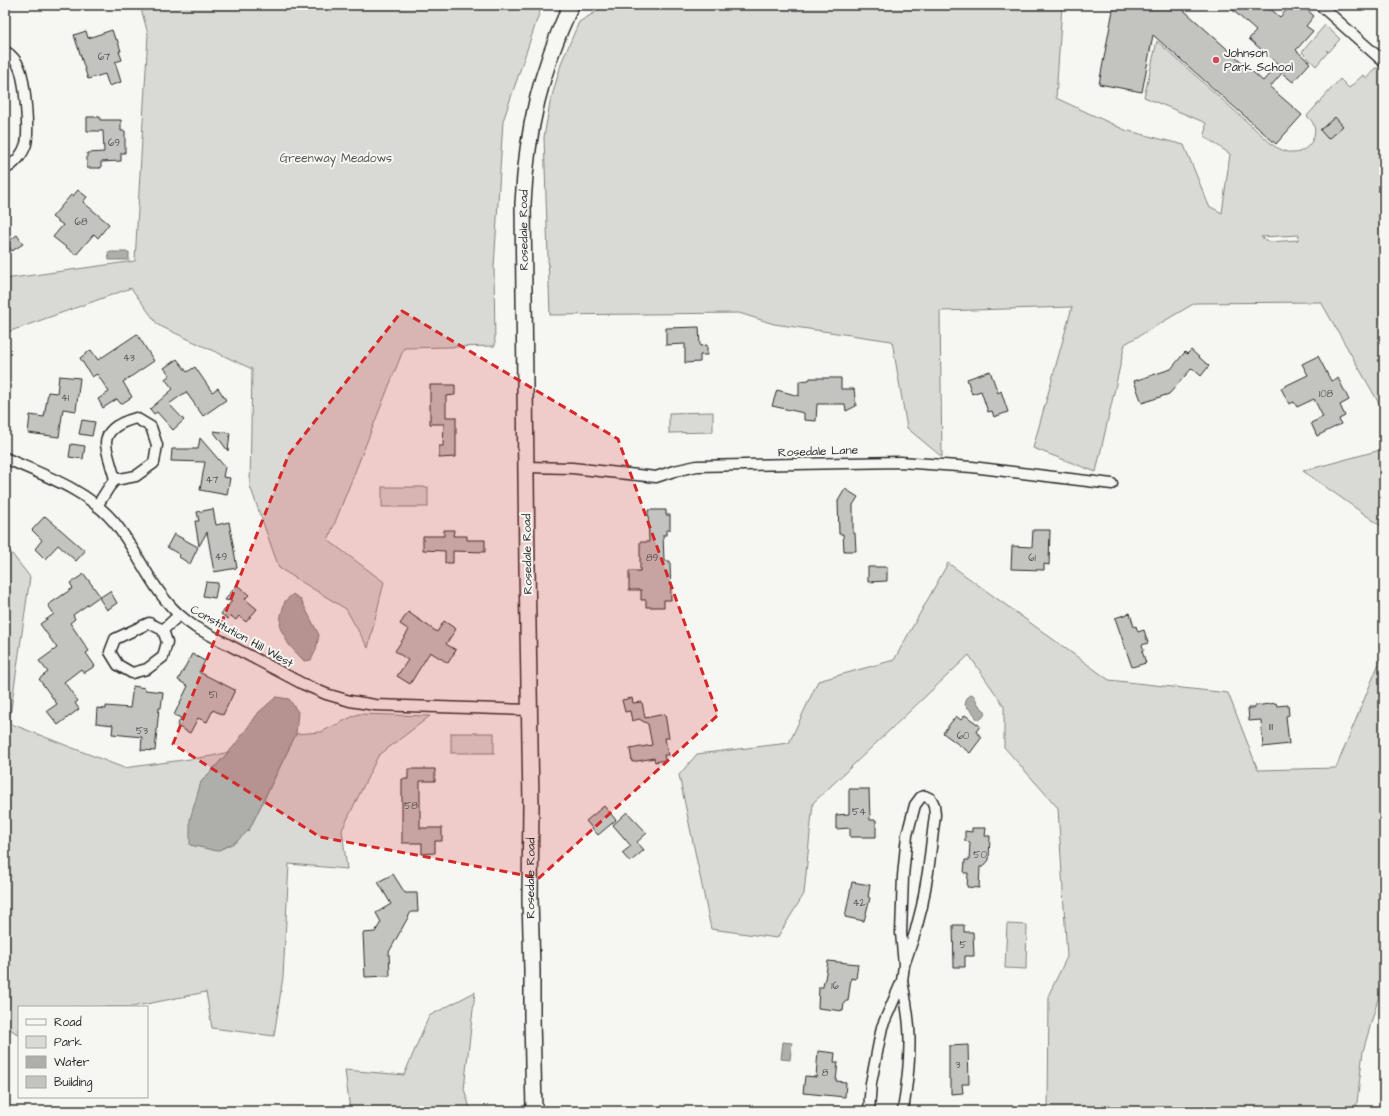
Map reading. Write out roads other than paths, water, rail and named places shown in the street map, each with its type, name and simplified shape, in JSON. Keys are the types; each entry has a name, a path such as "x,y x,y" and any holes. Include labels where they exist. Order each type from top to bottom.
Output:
{"street":[{"name":"Rosedale Road","path":"534,1111 530,899 531,804 523,203 529,137 537,96 549,58 571,5"},
{"path":"1320,5 1384,62"},
{"path":"5,51 12,56 19,66 23,77 27,134 26,144 21,154 15,162 5,169"},
{"path":"97,506 115,480 136,476 154,463 157,445 152,427 136,418 122,422 109,434 106,442 115,480"},
{"name":"Constitution Hill West","path":"5,458 71,488 97,506 113,521 128,540 156,588 179,615 195,627 303,684 326,694 350,701 375,705 530,710"},
{"name":"Rosedale Lane","path":"526,467 572,468 656,477 697,466 900,462 972,467 1112,484"},
{"path":"163,630 179,615"},
{"path":"149,623 163,630 167,642 163,657 147,669 132,673 118,665 110,652 115,640 149,623"},
{"path":"903,1111 909,1057 909,1027 902,981 904,965 922,906 933,839 935,815 934,805 931,799 925,796 921,797 915,805 907,835 901,909 901,933 904,965"},
{"path":"869,1111 871,1083 882,1027 902,981"}],"water":[{"path":"108,252 129,252 129,260 109,260"},
{"path":"293,594 301,600 319,635 316,650 311,660 304,661 289,645 280,628 281,615 285,601"},
{"path":"972,694 978,704 986,712 979,720 965,705 967,698"},
{"path":"276,697 289,699 298,712 296,734 249,830 236,842 217,851 190,845 190,819 201,782 234,746 259,712"},
{"path":"783,1042 792,1043 790,1060 781,1059"}],"place":[{"name":"Johnson Park School","path":"1216,60"}],"park label":[{"name":"Greenway Meadows","path":"336,158"}]}
